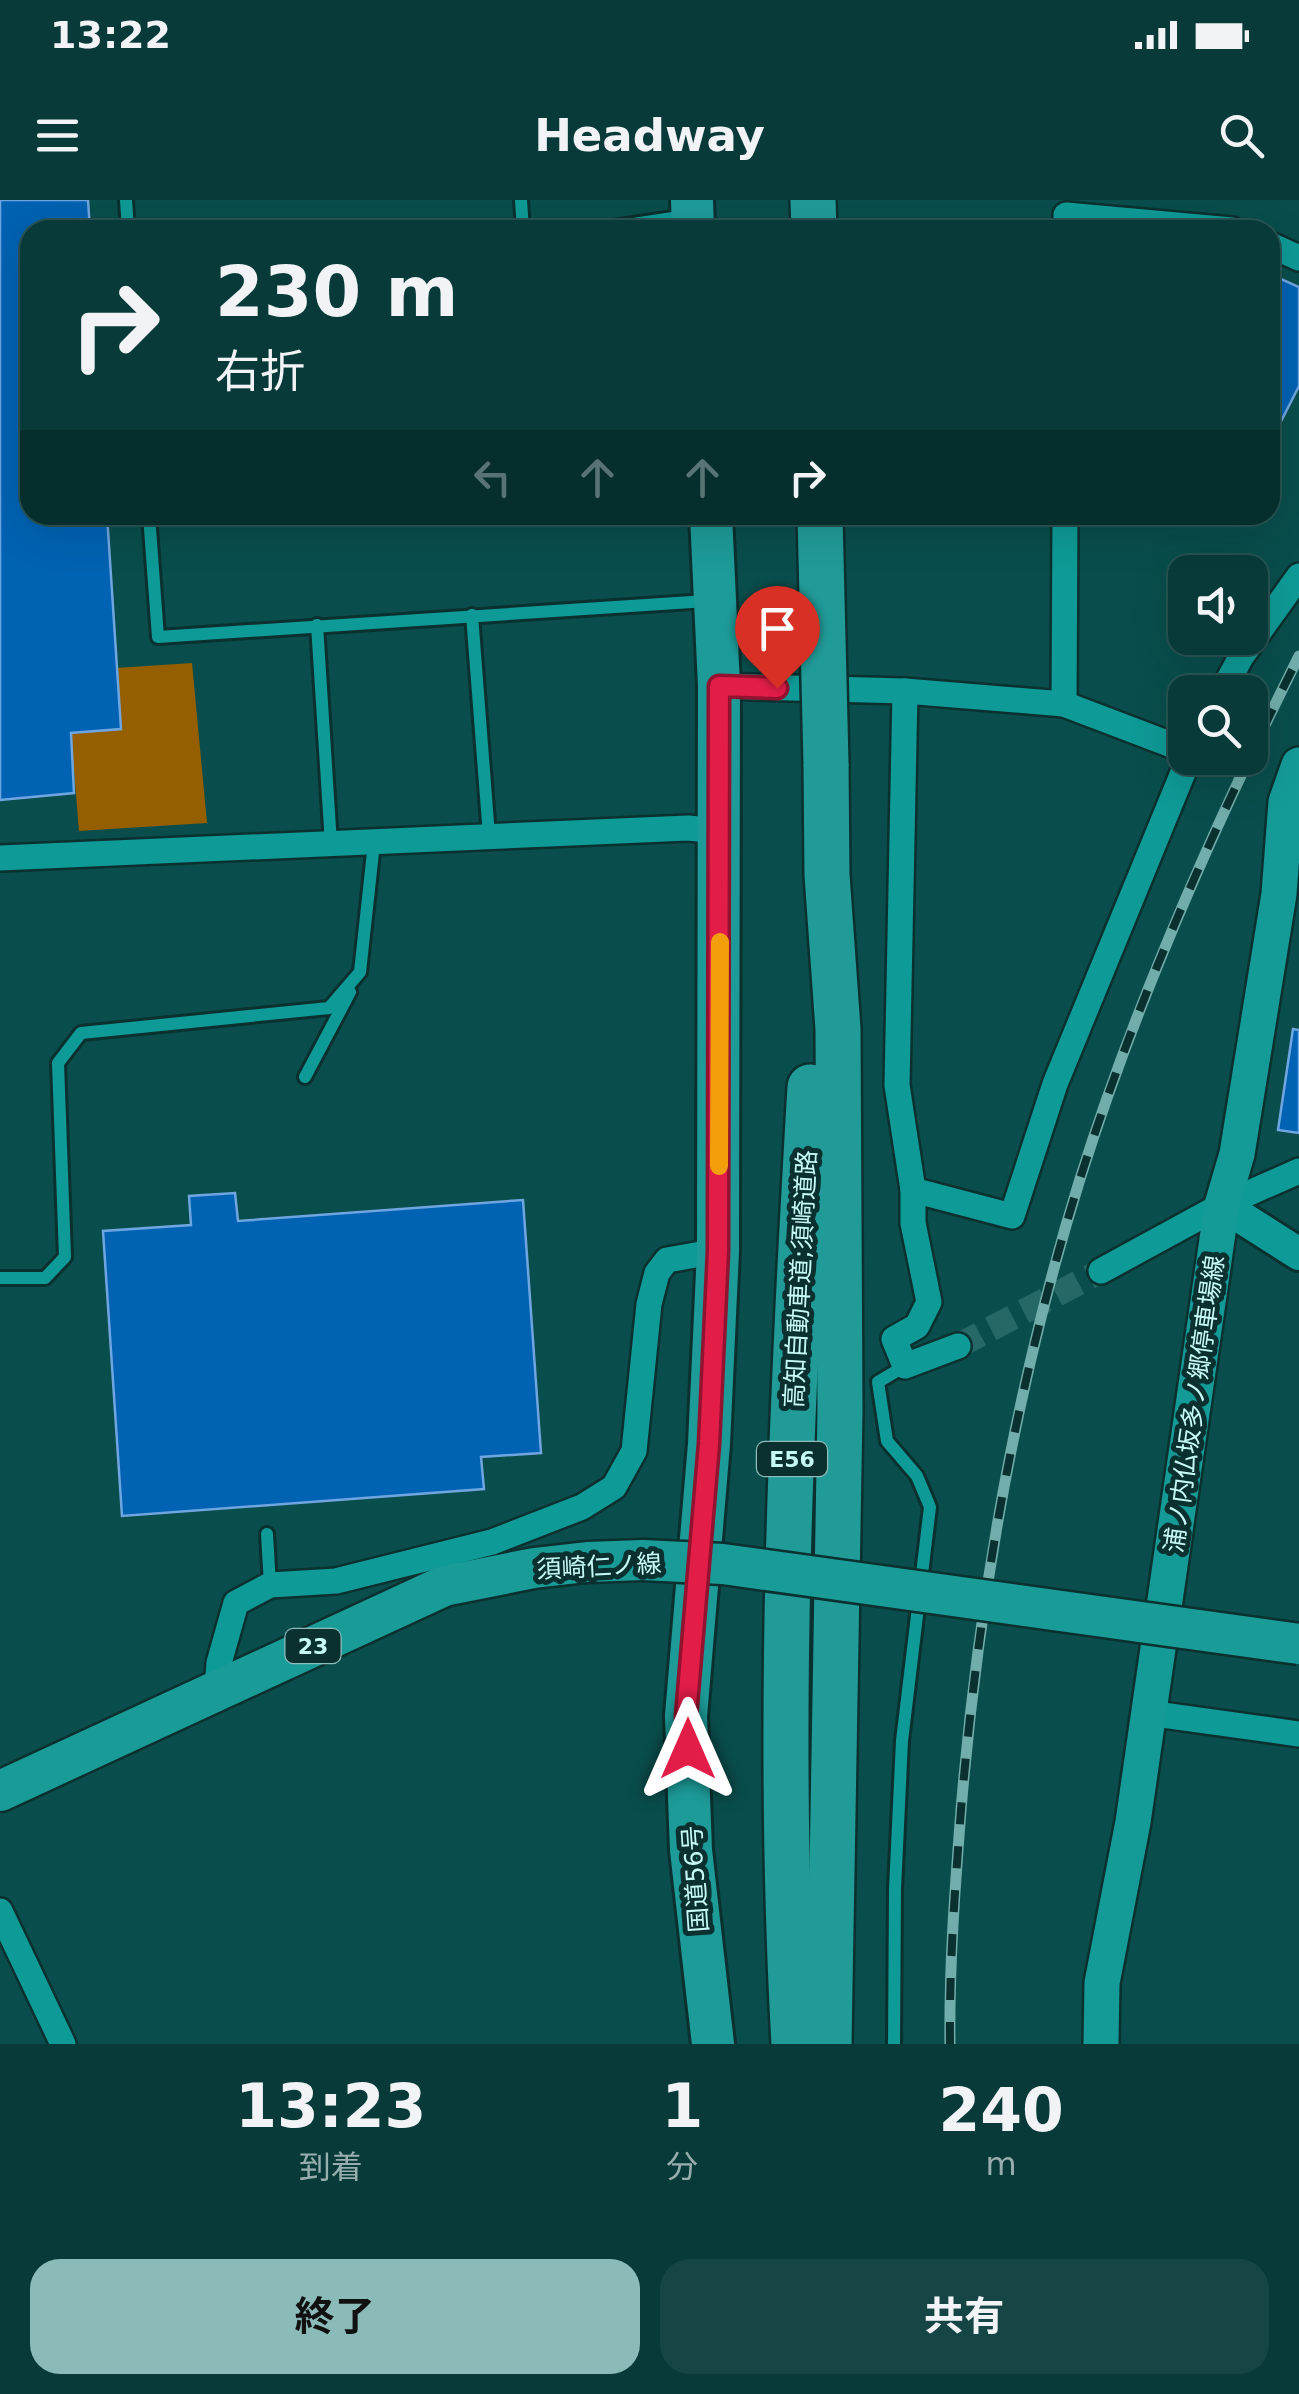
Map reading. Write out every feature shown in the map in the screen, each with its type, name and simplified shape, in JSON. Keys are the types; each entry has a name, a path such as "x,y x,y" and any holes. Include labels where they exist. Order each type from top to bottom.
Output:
{"highway":[{"name":"国道56号","path":"711,525 719,686 718,1251 709,1444 686,1716 691,1850 712,2044"},
{"name":"高知自動車道;須崎道路","path":"794,2044 784,1671 796,1318 826,875 820,525"},
{"name":"高知自動車道;須崎道路","path":"826,875 838,1030 840,1411 829,2044"}],"main road":[{"name":"浦ノ内仏坂多ノ郷停車場線","path":"1101,2044 1102,1983 1134,1822 1222,1205 1237,1154 1284,895 1286,802 1299,766"},
{"name":"須崎仁ノ線","path":"0,1792 444,1586 534,1568 643,1560 722,1564 1299,1644"}],"street":[{"path":"1066,215 1121,220"},
{"path":"1064,704 1065,525"},
{"path":"1231,675 1299,576"},
{"path":"719,686 905,691 1064,704 1168,744"},
{"path":"905,691 897,1085 913,1190 913,1223 929,1302 917,1326 894,1339 905,1366 958,1346"},
{"path":"913,1190 1012,1216 1055,1084 1182,775"},
{"path":"0,858 688,828 720,832"},
{"path":"1102,1271 1222,1205 1299,1172"},
{"path":"1222,1205 1299,1254"},
{"path":"217,1689 219,1663 236,1603 270,1585 336,1581 492,1542 582,1506 614,1487 634,1450 649,1304 656,1274 667,1260 718,1251"},
{"path":"1148,1713 1299,1734"},
{"path":"0,1911 63,2044"}],"lane":[{"path":"659,220 692,215"},
{"path":"150,525 158,637 716,601"},
{"path":"472,615 489,836"},
{"path":"317,625 331,844"},
{"path":"306,1077 360,972 374,843"},
{"path":"0,1278 45,1278 65,1257 58,1063 81,1033 329,1008 360,972"},
{"path":"894,2044 895,1889 902,1741 930,1506 917,1476 888,1440 878,1382 905,1366"},
{"path":"267,1534 270,1585"}],"shaded area":[{"path":"192,663 207,823 79,831 71,734 121,729 116,668"}],"building":[{"path":"0,200 88,200 89,220 20,220 20,525 108,525 121,729 71,733 74,793 0,800"},
{"path":"1280,279 1299,287 1299,386 1280,423"},
{"path":"1293,1029 1299,1030 1299,1133 1278,1130"},
{"path":"235,1193 238,1221 523,1200 541,1453 481,1457 484,1489 122,1516 103,1231 191,1225 189,1196"}],"tunnel":[{"path":"958,1346 1101,1271"}],"railway":[{"path":"950,2044 957,1869 978,1650 1003,1491 1037,1334 1080,1179 1126,1046 1208,847 1299,656"}],"slow traffic":[{"path":"719,1166 720,942"}],"route":[{"path":"688,1749 686,1716 709,1444 718,1251 719,686 777,688"}]}
